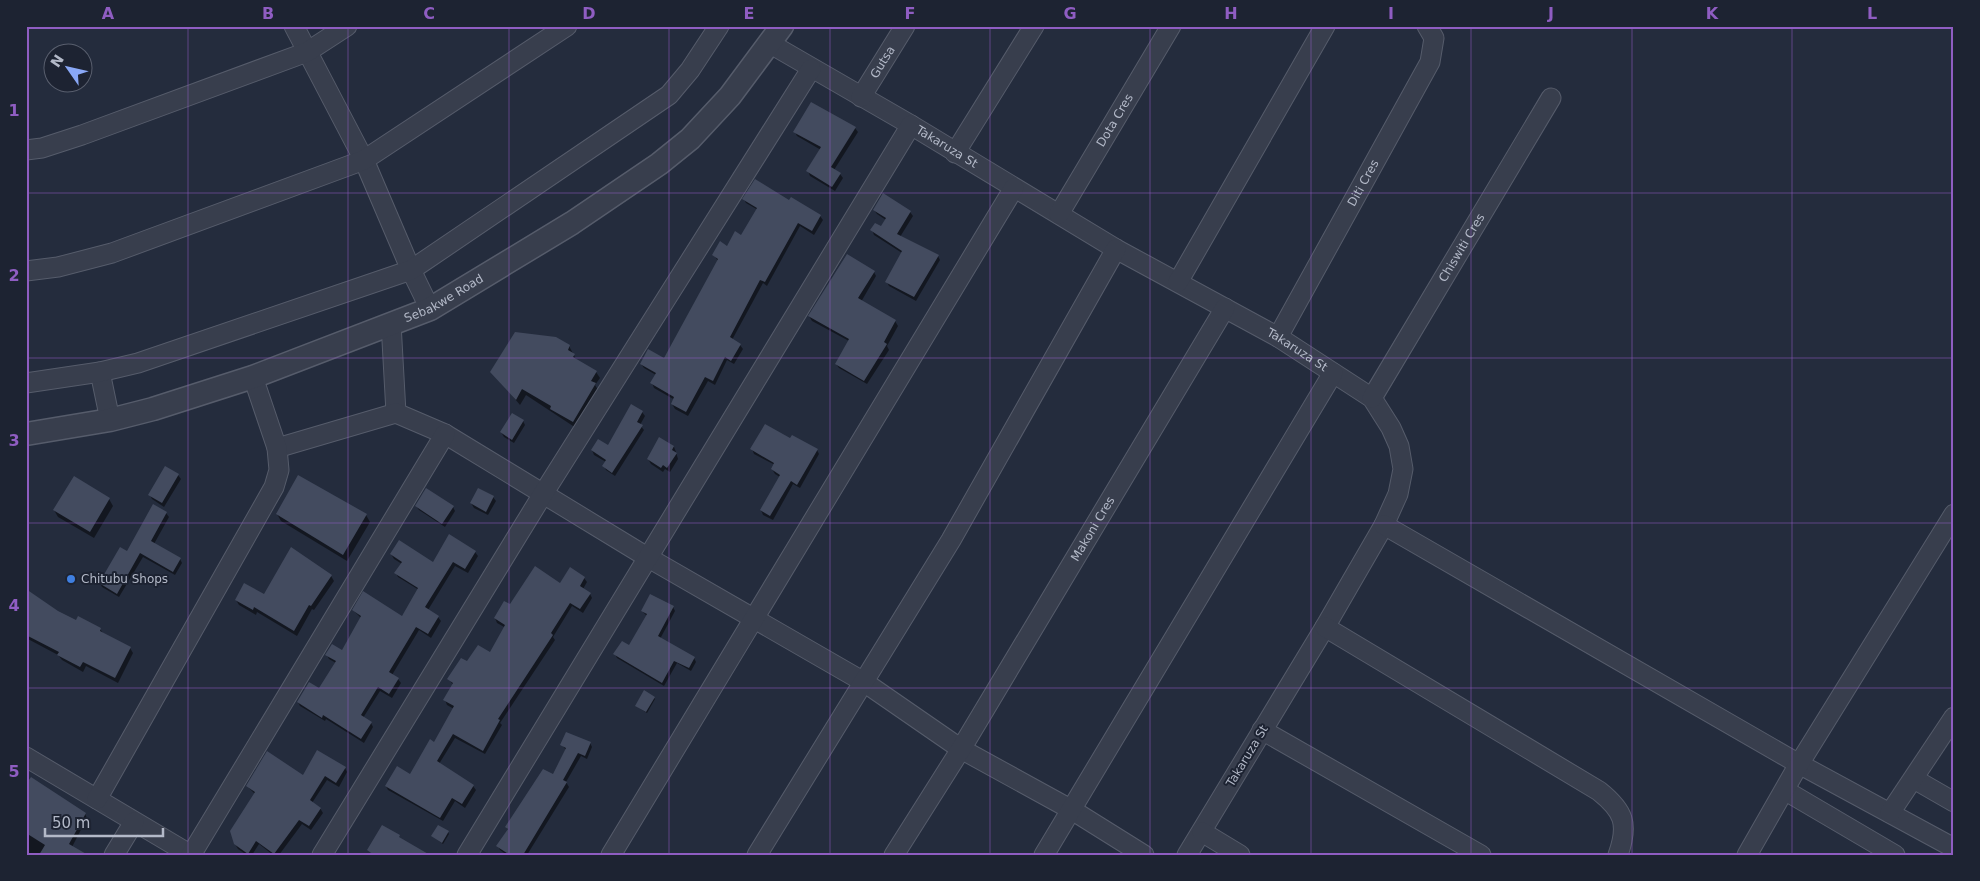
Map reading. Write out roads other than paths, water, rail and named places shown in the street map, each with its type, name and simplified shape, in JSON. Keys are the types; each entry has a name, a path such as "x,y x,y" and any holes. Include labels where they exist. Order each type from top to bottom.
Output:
{"street":[{"path":"294,26 364,160 411,270 430,309"},
{"path":"26,150 42,148 82,135 307,52 347,26"},
{"path":"26,271 58,267 112,253 364,160 567,26"},
{"path":"26,383 100,372 170,353 411,270 669,95 690,70 720,26"},
{"name":"Gutsa","path":"861,98 904,26"},
{"path":"955,152 1034,26"},
{"name":"Dota Cres","path":"1059,214 1170,26"},
{"path":"1178,282 1324,26"},
{"name":"Diti Cres","path":"1278,337 1430,62 1434,38 1427,26"},
{"name":"Takaruza St","path":"776,35 811,68 911,125 1116,249 1278,337 1372,398 1391,428 1399,446 1403,469 1398,494 1384,525 1326,628 1262,730 1188,855"},
{"name":"Sebakwe Road","path":"26,434 110,420 153,409 253,377 430,309 572,223 659,164 690,139 730,96 776,35"},
{"path":"322,855 543,494 811,68"},
{"name":"Chiswiti Cres","path":"1372,398 1551,98"},
{"path":"468,855 647,557 911,125"},
{"path":"611,855 1014,188"},
{"path":"757,855 951,540 1116,249"},
{"name":"Makoni Cres","path":"894,855 961,750 1225,308"},
{"path":"390,323 396,413"},
{"path":"100,372 110,420"},
{"path":"1044,855 1332,373"},
{"path":"97,798 274,487 279,470 277,448 253,377"},
{"path":"277,448 396,413 445,434 647,557 864,682 961,750 1072,810 1144,855"},
{"path":"27,759 97,798 191,855 445,434"},
{"path":"1747,855 1786,791 1799,764 1954,514"},
{"path":"1384,525 1799,764 1954,848"},
{"path":"1326,628 1599,791 1611,801 1624,820 1623,841 1618,855"},
{"path":"1890,813 1954,717"},
{"path":"1262,730 1480,855"},
{"path":"1914,779 1954,802"},
{"path":"1786,791 1883,852"},
{"path":"114,855 134,822"},
{"path":"1202,832 1240,855"}],"place":[{"name":"Chitubu Shops","path":"71,579"}]}
